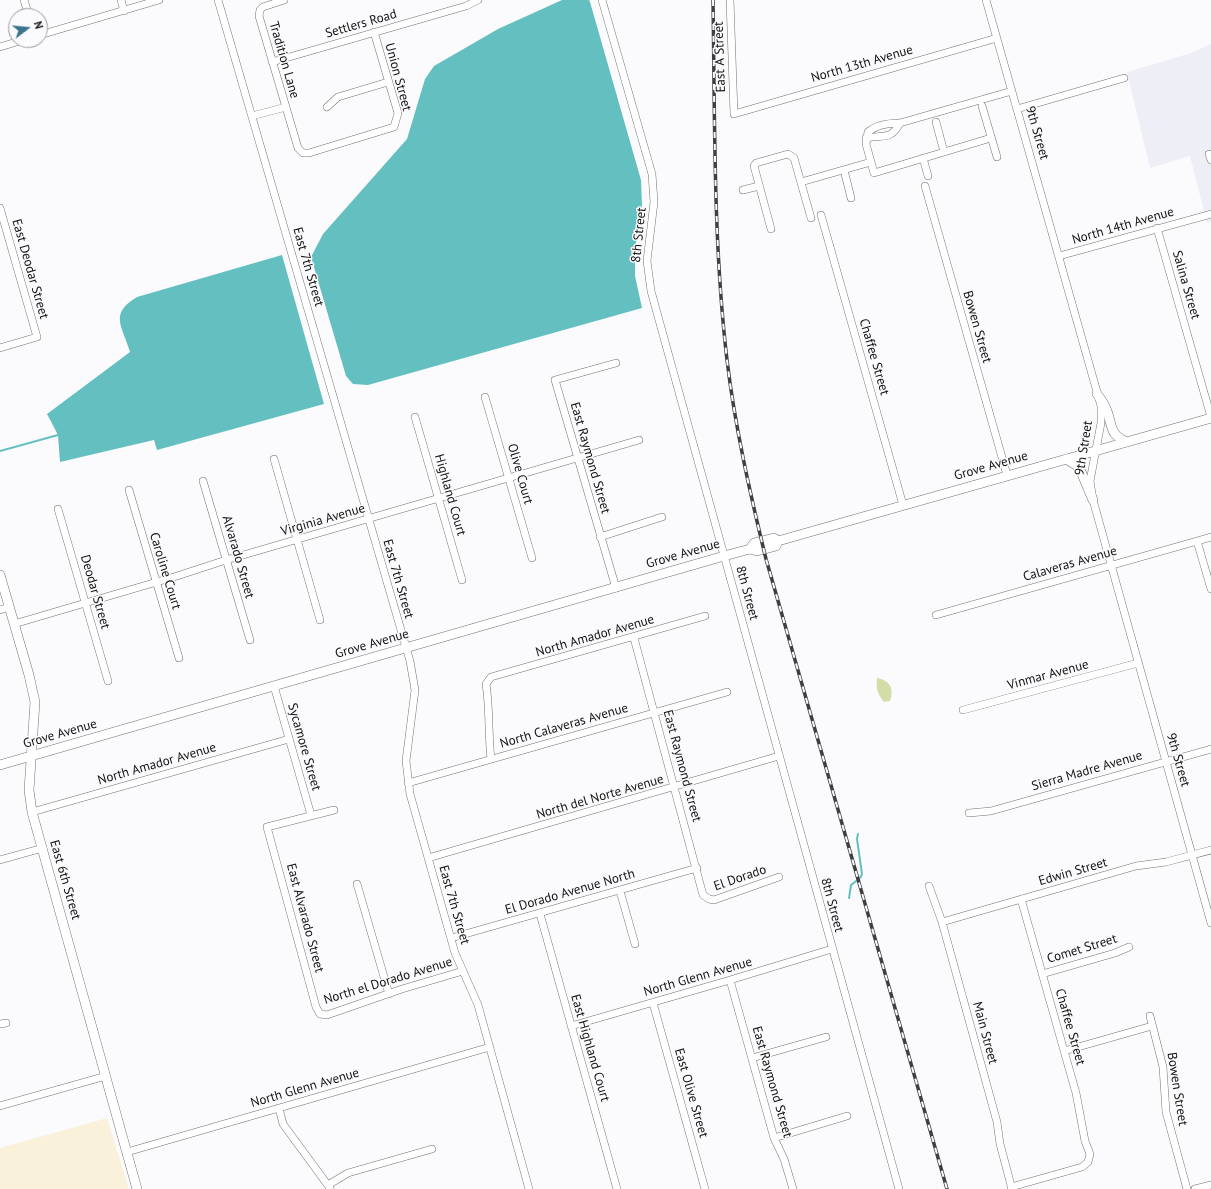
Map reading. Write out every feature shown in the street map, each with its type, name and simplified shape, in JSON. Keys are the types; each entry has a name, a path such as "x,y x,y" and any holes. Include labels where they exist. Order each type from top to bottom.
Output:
{"main road":[{"path":"1098,394 1107,411 1112,430 1117,438 1127,442"},
{"name":"Grove Avenue","path":"0,765 750,549 754,543 774,538 778,541 1211,417"},
{"path":"1066,459 1079,467 1093,500"},
{"name":"East 6th Street","path":"0,575 29,675 35,702 29,790 32,812 137,1189"}],"street":[{"path":"121,0 124,11"},
{"path":"48,33 159,0"},
{"name":"East 7th Street","path":"218,0 412,670 415,690 412,727 406,755 408,783 451,938 463,972 478,1005 529,1189"},
{"name":"Tradition Lane","path":"252,116 286,107 259,16 260,10 266,6 284,0"},
{"name":"Settlers Road","path":"272,62 466,6 478,0"},
{"name":"8th Street","path":"602,0 652,174 654,202 647,244 648,278 899,1189"},
{"name":"East A Street","path":"730,0 734,114"},
{"name":"9th Street","path":"986,0 1101,406 1101,423 1090,481 1093,500 1211,923"},
{"name":"Union Street","path":"286,107 298,148 303,153 309,153 394,127 398,114 374,32"},
{"name":"North 13th Avenue","path":"734,114 997,38"},
{"path":"1017,109 1124,78"},
{"path":"327,107 338,97 388,82"},
{"path":"991,138 874,173 866,144 868,132 873,127 900,123 1012,91"},
{"path":"982,106 997,157"},
{"path":"936,122 944,152"},
{"path":"866,138 881,135 889,136 894,133 900,123"},
{"path":"881,125 881,135"},
{"path":"771,229 754,170 756,163 788,154 794,158 811,218"},
{"path":"923,158 928,176"},
{"path":"801,182 871,162"},
{"path":"844,170 851,198"},
{"path":"743,190 759,186"},
{"name":"Bowen Street","path":"925,186 1007,475"},
{"name":"East Deodar Street","path":"0,208 37,338 0,348"},
{"name":"North 14th Avenue","path":"1059,256 1211,214"},
{"name":"Chaffee Street","path":"820,215 903,505"},
{"name":"Salina Street","path":"1157,228 1211,417"},
{"name":"East Raymond Street","path":"616,363 555,380 616,588"},
{"name":"Olive Court","path":"485,397 532,558"},
{"name":"Highland Court","path":"415,417 462,580"},
{"name":"Virginia Avenue","path":"14,624 156,583 226,560 578,459 639,440"},
{"path":"274,459 320,620"},
{"name":"Alvarado Street","path":"203,481 250,640"},
{"name":"Caroline Court","path":"129,490 179,658"},
{"name":"Deodar Street","path":"58,509 108,681"},
{"path":"600,537 662,517"},
{"name":"Calaveras Avenue","path":"936,615 1211,537"},
{"path":"1197,541 1211,588"},
{"path":"0,610 9,608"},
{"name":"North Amador Avenue","path":"492,759 488,735 489,701 486,684 491,677 634,638 705,616"},
{"name":"East Raymond Street","path":"634,638 697,868 703,895 708,899"},
{"name":"Vinmar Avenue","path":"963,710 1138,663"},
{"name":"Sycamore Street","path":"274,686 311,815"},
{"name":"North Calaveras Avenue","path":"408,783 727,692"},
{"name":"North Amador Avenue","path":"32,812 289,739"},
{"name":"Sierra Madre Avenue","path":"969,813 991,811 1211,749"},
{"name":"North del Norte Avenue","path":"428,858 675,788 779,756"},
{"path":"311,815 334,810"},
{"name":"East Alvarado Street","path":"311,815 267,827 316,1007 320,1014"},
{"path":"0,860 42,848"},
{"name":"Edwin Street","path":"942,922 1136,866 1166,862 1211,850"},
{"name":"El Dorado Avenue North","path":"451,938 540,914 697,868"},
{"name":"El Dorado","path":"708,899 714,900 780,877"},
{"path":"357,884 389,994"},
{"name":"Main Street","path":"929,886 942,922 997,1122 1000,1144 1011,1188"},
{"path":"620,891 635,944"},
{"name":"Chaffee Street","path":"1011,1188 1082,1167 1088,1162 1090,1154 1085,1141 1076,1093 1021,899"},
{"name":"East Highland Court","path":"540,914 617,1189"},
{"name":"Comet Street","path":"1042,974 1115,953 1129,947"},
{"name":"North Glenn Avenue","path":"571,1026 832,949"},
{"name":"North el Dorado Avenue","path":"320,1014 327,1015 389,994 463,972"},
{"name":"East Raymond Street","path":"730,980 774,1138 784,1159 793,1189"},
{"name":"East Olive Street","path":"653,1003 705,1189"},
{"name":"Bowen Street","path":"1150,1016 1163,1067 1166,1112 1187,1189"},
{"path":"1064,1051 1152,1026"},
{"path":"752,1058 826,1037"},
{"name":"North Glenn Avenue","path":"127,1152 490,1047"},
{"path":"0,1106 106,1076"},
{"path":"278,1108 283,1124 329,1187 348,1174 432,1149"},
{"path":"774,1138 847,1116"},
{"path":"1195,1189 1211,1185"}],"shaded area":[{"path":"1211,44 1211,222 1207,223 1190,156 1150,168 1127,72 1191,53"},
{"path":"107,1118 129,1189 0,1189 0,1148"}],"green space":[{"path":"877,678 886,681 890,686 892,693 890,701 884,702 878,693"}],"water":[{"path":"562,0 589,0 590,2 641,180 642,206 635,249 635,276 642,308 368,385 353,384 346,376 311,257 323,234 407,139 425,79 434,66 498,29"},
{"path":"282,255 324,404 157,450 154,440 60,462 58,435 47,414 130,352 120,322 120,315 128,303 137,297"}],"waterway":[{"path":"0,451 58,435"},
{"path":"849,898 851,885 860,878 862,874 857,839 858,834"}],"railway":[{"path":"713,0 719,270 722,315 734,410 754,509 766,559 947,1189"}]}
